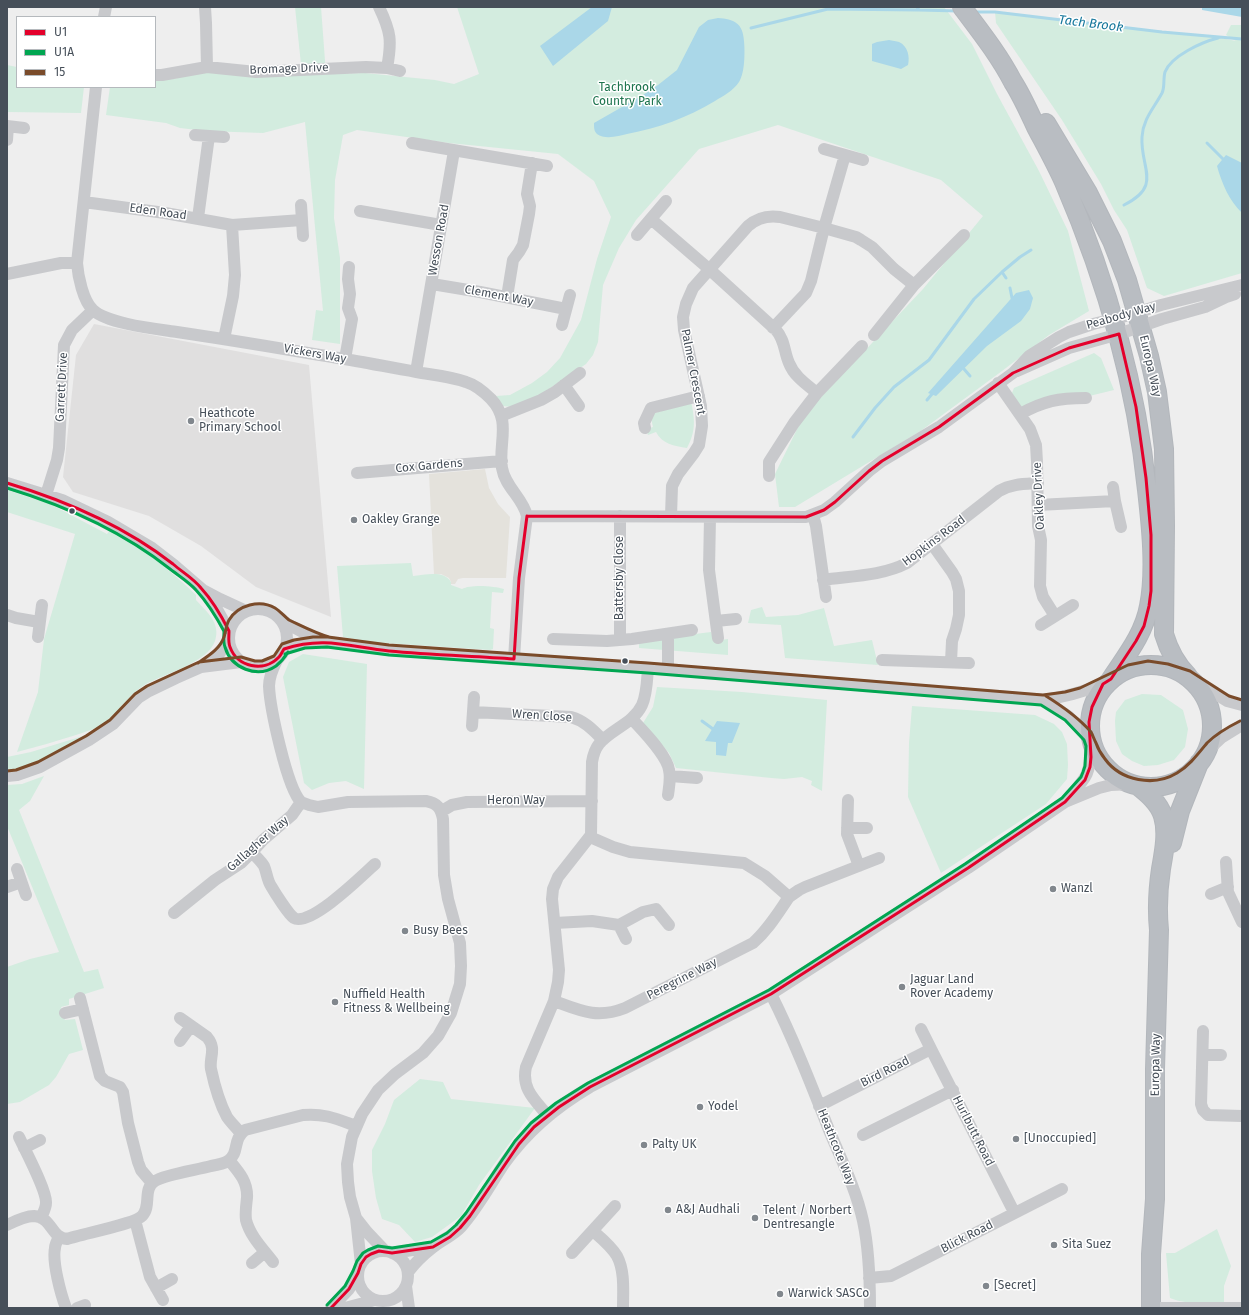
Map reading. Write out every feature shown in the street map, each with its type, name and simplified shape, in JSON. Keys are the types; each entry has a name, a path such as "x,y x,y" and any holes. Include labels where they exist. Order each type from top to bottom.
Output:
{"highway":[{"name":"Europa Way","path":"962,7 1013,81 1064,182 1082,228 1128,323 1149,356 1157,392 1164,449 1166,526 1164,634 1170,652 1176,663 1192,679"},
{"name":"Europa Way","path":"1013,81 1037,108 1088,193 1103,222 1124,271 1134,400 1141,437 1150,516 1152,568 1149,606 1144,626 1136,641 1107,682"},
{"path":"1148,666 1166,669 1192,679 1207,698 1212,711 1212,733 1204,754 1183,775 1172,782 1158,786 1135,785 1121,779 1109,770 1098,758 1090,742 1089,722 1092,707 1107,682 1130,670 1148,666"},
{"name":"Europa Way","path":"1158,930 1163,916 1174,832 1180,811 1204,754"},
{"name":"Europa Way","path":"1135,785 1146,792 1158,804 1164,816 1165,824 1165,843 1158,892 1157,915 1155,1199 1151,1254 1151,1308"},
{"name":"Europa Way","path":"1155,1199 1160,1254 1160,1308"}],"street":[{"path":"204,7 207,67"},
{"path":"379,7 389,29 390,47 387,68"},
{"name":"Bromage Drive","path":"156,76 207,67 256,72 366,66 400,71"},
{"path":"93,310 88,303 81,283 77,262 96,88"},
{"path":"7,140 8,126 24,128"},
{"path":"195,134 224,137"},
{"path":"198,218 209,136"},
{"path":"412,143 547,166"},
{"path":"824,149 863,160"},
{"name":"Wesson Road","path":"416,372 454,151"},
{"path":"773,328 806,293 811,281 844,155"},
{"path":"507,297 513,260 523,245 529,214 530,206 527,194 532,163"},
{"path":"637,235 666,201"},
{"name":"Eden Road","path":"84,202 198,218 232,225 302,220"},
{"path":"301,205 304,236"},
{"path":"360,211 441,225"},
{"name":"Palmer Crescent","path":"671,516 672,490 674,482 698,445 702,426 699,396 684,330 683,317 687,299 693,288 748,226 761,218 770,216 780,217 856,237 866,243 914,285"},
{"path":"651,219 709,269 773,328 782,338 787,359 794,372 817,394"},
{"path":"224,339 233,296 235,275 232,225"},
{"path":"874,335 914,285 964,235"},
{"path":"7,273 61,263 77,262"},
{"path":"345,360 352,319 348,308 350,294 348,279 349,267"},
{"name":"Clement Way","path":"432,284 566,308"},
{"name":"Peabody Way","path":"1013,372 1128,323 1161,305 1242,285"},
{"name":"Peabody Way","path":"527,516 806,517 813,515 835,502 869,471 939,427 1013,372 1029,356 1059,337 1081,327 1162,319 1205,308 1226,297 1242,292"},
{"path":"562,325 570,295"},
{"name":"Vickers Way","path":"93,310 102,316 115,321 416,372 466,382 476,387 494,403 501,416 503,425 502,468 506,481 522,502 526,509 527,516"},
{"name":"Garrett Drive","path":"46,495 53,475 59,448 64,345 72,330 93,310"},
{"path":"768,476 769,462 794,423 817,394 862,346"},
{"path":"501,416 541,400 580,373"},
{"name":"Oakley Drive","path":"998,383 1030,429 1036,444 1038,526 1042,540 1040,586 1043,597 1055,616"},
{"path":"564,385 579,406"},
{"path":"645,428 644,423 651,408 699,396"},
{"path":"1020,414 1044,402 1072,398 1086,398"},
{"name":"Cox Gardens","path":"357,472 502,461"},
{"path":"7,483 73,505 108,522 139,540 174,565 203,590 214,604 229,636 232,652 245,664 255,669 269,686"},
{"name":"Hopkins Road","path":"823,580 896,569 907,563 1004,488 1038,483"},
{"path":"1113,487 1114,502 1121,527"},
{"path":"1038,505 1114,502"},
{"path":"813,515 816,526 826,597"},
{"path":"514,659 519,578 527,516"},
{"name":"Battersby Close","path":"620,516 620,640"},
{"path":"710,517 709,570 718,638"},
{"path":"932,544 952,572 959,591 959,615 952,641 951,662"},
{"path":"203,590 246,611"},
{"path":"38,637 42,605"},
{"path":"1041,625 1073,605"},
{"path":"7,776 29,771 57,758 113,724 131,705 149,691 202,667 219,654 229,636 234,621 246,611 256,608 269,610 282,621 310,636 327,642"},
{"path":"7,615 39,622"},
{"path":"716,621 736,619"},
{"path":"282,621 287,636 284,649 271,674 269,686 283,758 294,791 301,802 318,807 348,802 426,801 435,803 442,811 444,875 448,899 458,934 461,951 461,972 457,994 451,1013 438,1036 423,1053 395,1074 381,1087 362,1114 352,1137 347,1164 350,1197 356,1218 359,1268 358,1282 367,1296 375,1300 392,1304 394,1299 401,1294 406,1286 408,1272 405,1264 399,1257 388,1252 367,1232 356,1218"},
{"path":"553,639 607,641 632,639 692,630"},
{"path":"668,634 668,670"},
{"path":"284,649 304,643 327,642 388,650 648,668 1043,700 1071,695 1107,682"},
{"path":"202,667 245,664 263,666 277,660"},
{"path":"882,660 969,663"},
{"path":"548,1116 526,1088 525,1072 554,1002 558,982 559,970 552,899 555,883 558,877 590,837 592,827 592,762 598,745 632,719 640,710 644,702 648,668"},
{"path":"1192,679 1227,701 1242,705"},
{"path":"472,726 474,697"},
{"path":"1043,700 1068,716 1090,742 1090,767 1088,774 1085,780 1065,802"},
{"name":"Wren Close","path":"473,712 571,717 588,724 604,740"},
{"path":"632,719 665,758 670,776 668,795"},
{"path":"1204,754 1221,738 1242,724"},
{"path":"670,776 697,778"},
{"path":"408,1272 433,1247 450,1237 460,1228 470,1216 505,1163 530,1131 574,1096 770,994 968,868 1065,802 1099,788 1111,785 1135,785"},
{"path":"848,800 847,828 859,866"},
{"name":"Heron Way","path":"442,811 452,805 467,802 592,801"},
{"name":"Gallagher Way","path":"174,914 215,880 241,863 263,840 292,815 301,802"},
{"path":"847,828 867,828"},
{"path":"590,837 630,852 744,863 765,876 789,897"},
{"path":"252,852 263,865 269,883 288,911 294,918 300,920 312,916 324,909 375,864"},
{"name":"Peregrine Way","path":"554,1002 585,1012 598,1014 626,1008 753,943 761,936 789,897 799,890 880,858"},
{"path":"1226,862 1228,892 1242,922"},
{"path":"16,869 26,895"},
{"path":"7,887 21,882"},
{"path":"1212,894 1228,887"},
{"path":"554,923 592,921 619,925 643,912 656,909 669,925"},
{"path":"619,925 626,939"},
{"name":"Heathcote Way","path":"770,994 786,1025 860,1209 866,1238 870,1278 870,1308"},
{"path":"66,1014 81,1003 100,1076 105,1081 120,1087 123,1092 128,1123 138,1162 141,1170 152,1183"},
{"path":"180,1018 210,1040 213,1049 211,1068 222,1103 228,1117 241,1134"},
{"path":"180,1041 191,1026"},
{"path":"921,1029 932,1049"},
{"path":"1203,1031 1201,1104 1203,1110 1208,1115 1242,1116"},
{"name":"Bird Road","path":"819,1106 932,1049"},
{"name":"Hurlbutt Road","path":"932,1049 1014,1212"},
{"path":"1202,1055 1221,1055"},
{"path":"863,1135 953,1090"},
{"path":"7,1225 31,1216 41,1218 48,1222 59,1236 67,1238 135,1220 143,1216 146,1211 148,1188 152,1183 165,1177 218,1165 229,1160 234,1154 237,1140 241,1134 250,1129 304,1114 327,1115 356,1126"},
{"path":"40,1140 22,1142 46,1199 41,1218"},
{"path":"229,1160 241,1174 246,1186 246,1214 248,1226 273,1262"},
{"name":"Blick Road","path":"870,1278 891,1276 1014,1212 1062,1189"},
{"path":"572,1253 615,1206"},
{"path":"135,1220 150,1277 163,1300"},
{"path":"593,1231 615,1253 619,1261 622,1277 623,1308"},
{"path":"59,1236 54,1250 54,1255 58,1283 66,1308"},
{"path":"331,1308 349,1289 359,1268 371,1254 433,1247"},
{"path":"252,1263 265,1252"},
{"path":"156,1288 172,1279"},
{"path":"406,1286 409,1308"},
{"path":"345,1308 375,1300"},
{"path":"1160,1308 1242,1308"}],"shaded area":[{"name":"Heathcote Primary School","path":"94,324 309,365 331,617 256,587 201,546 149,516 73,492 63,477 76,355"},
{"path":"485,469 489,488 498,504 510,517 506,578 463,578 458,579 455,584 451,584 449,578 441,574 434,575 429,474"}],"green space":[{"name":"Tachbrook Country Park","path":"295,7 321,7 326,74 365,73 435,80 454,84 479,74 457,7 944,7 972,44 997,94 1039,171 1068,231 1089,311 1049,335 922,430 795,507 779,507 775,474 804,415 923,289 983,216 941,180 778,125 699,149 636,220 619,248 603,285 598,342 593,355 586,364 537,397 511,407 503,406 496,396 510,395 532,383 547,372 560,358 581,320 597,259 611,217 594,181 558,154 449,143 357,130 343,135 335,180 334,218 340,258 340,344 312,340 316,310 323,311 305,122 263,133 206,131 180,128 166,123 106,115 110,88 156,88 156,79 174,79 210,69 302,74"},
{"path":"995,12 1216,37 1236,41 1226,35 1231,25 1242,25 1242,273 1164,296 1147,288 1127,230 1062,120 996,23"},
{"path":"7,65 16,67 16,88 84,88 81,113 7,112"},
{"path":"1094,353 1101,358 1114,390 1040,408 1025,415 1012,393 1014,388"},
{"path":"691,401 694,425 692,436 687,448 665,442 656,432 648,435 646,429 653,427 651,418 652,414"},
{"path":"7,490 50,504 107,534 110,530 144,551 166,568 196,595 196,600 212,618 216,629 215,641 204,655 185,667 139,688 113,716 98,727 17,752 38,692 44,639 75,534 7,512"},
{"path":"411,563 413,576 434,574 444,576 448,578 451,585 462,589 471,586 483,586 504,589 503,593 492,592 490,628 494,629 493,649 369,642 343,637 337,566"},
{"path":"762,607 766,617 798,615 824,608 834,646 872,640 878,665 785,658 781,625 748,623 751,610"},
{"path":"711,632 714,641 728,639 728,655 639,648 639,641"},
{"path":"303,654 367,664 364,789 346,781 329,783 312,790 304,783 283,677 289,662"},
{"path":"657,687 742,692 827,700 822,791 811,785 812,781 802,777 784,779 676,768 669,753 643,723 653,707"},
{"path":"1142,694 1161,695 1183,710 1188,729 1185,747 1174,760 1158,765 1144,766 1132,761 1122,754 1116,741 1116,712 1125,700"},
{"path":"912,706 1035,715 1054,724 1062,732 1067,744 1067,779 1046,804 941,873 908,797 909,743"},
{"path":"86,735 55,754 28,767 7,772 7,757 31,752"},
{"path":"44,776 30,801 19,810 84,972 98,969 104,988 69,999 69,1005 61,1007 65,1020 75,1019 83,1050 69,1054 56,1077 49,1085 20,1102 7,1104 7,967 30,959 59,952 7,826 7,785 22,784"},
{"path":"420,1079 443,1082 451,1099 535,1108 479,1185 461,1216 432,1237 415,1242 399,1225 382,1219 376,1198 372,1171 372,1150 385,1124 394,1100"},
{"path":"1217,1229 1231,1266 1224,1286 1224,1303 1190,1303 1170,1298 1166,1253 1175,1253"}],"water":[{"path":"592,7 612,7 608,21 553,66 540,46"},
{"path":"1202,7 1242,7 1242,17 1202,10"},
{"path":"718,18 729,19 737,23 742,30 744,62 741,78 734,88 704,107 683,117 639,132 604,137 595,132 594,123 643,95 677,70 699,27 708,20"},
{"path":"889,40 899,42 904,46 909,59 908,65 901,69 872,61 872,44"},
{"path":"1226,155 1242,163 1242,213 1233,203 1226,191 1217,166"},
{"path":"1029,290 1033,298 1030,309 1021,321 987,346 936,396 928,393 1016,293"},
{"path":"717,721 740,723 732,743 728,743 726,756 716,755 716,742 705,741"}],"waterway":[{"name":"Tach Brook","path":"917,7 919,10 958,11"},
{"path":"751,28 828,9 919,10"},
{"name":"Tach Brook","path":"974,12 995,12 1162,32 1242,39"},
{"path":"1124,205 1136,198 1143,191 1146,183 1147,176 1142,148 1144,125 1163,91 1165,72 1168,66 1188,50 1218,38"},
{"path":"1207,143 1223,159"},
{"path":"853,437 875,408 894,387 929,360 974,299 1002,272 1031,250"},
{"path":"1002,272 1006,278"},
{"path":"1010,288 1012,298"},
{"path":"964,369 970,376"},
{"path":"927,400 932,394"},
{"path":"702,721 713,729"}],"transit line":[{"name":"U1","path":"527,516 806,517 824,510 882,461 939,427 1013,373 1069,348 1119,334"},
{"name":"U1","path":"331,1308 349,1289 361,1264 366,1257 371,1254 379,1251 392,1253 433,1247 450,1237 470,1216 519,1144 534,1127 559,1107 590,1087 771,994 968,868 1065,802 1085,780 1090,767 1091,757 1089,722 1092,707 1103,684 1111,679 1144,626 1151,591 1151,535 1146,478 1136,407 1119,334"},
{"name":"U1","path":"7,483 73,506 114,526 154,550 198,584 213,603 229,631"},
{"name":"U1A","path":"7,488 72,511 132,542 196,590 212,611 225,633"},
{"name":"U1","path":"514,659 519,578 527,516"},
{"name":"15","path":"198,663 220,645 228,622 233,615 244,607 250,605 269,605 277,609 289,620 329,637"},
{"name":"U1A","path":"224,631 224,643 228,654 233,661 246,669 253,671 269,670 276,666 288,652"},
{"name":"U1","path":"229,631 229,645 234,654 238,659 252,666 266,665 273,662 280,656 284,649"},
{"name":"15","path":"7,771 16,770 38,762 86,736 110,720 135,694 147,686 199,662 241,657 255,661 262,661 274,656 282,644 294,640 313,637 328,637 389,645 648,663 1043,695 1080,688 1128,665 1148,661 1168,664 1190,671 1229,696 1242,700"},
{"name":"U1","path":"284,649 298,645 325,643 405,652 514,659"},
{"name":"U1A","path":"285,654 305,648 327,647 389,655 648,673 1041,705 1065,720 1084,740 1086,746 1085,766 1081,777 1062,798 965,864 769,990 588,1083 556,1103 531,1123 515,1141 466,1213 447,1233 431,1242 392,1248 378,1246 368,1250 363,1253 357,1261 345,1286 327,1305"},
{"name":"15","path":"1046,696 1081,721 1091,732 1101,753 1112,766 1129,777 1138,780 1158,780 1177,773 1189,763 1214,737 1240,721"}],"place":[{"name":"Heathcote Primary School","path":"191,421"},
{"name":"Oakley Grange","path":"354,520"},
{"name":"Wanzl","path":"1053,889"},
{"name":"Busy Bees","path":"405,931"},
{"name":"Jaguar Land Rover Academy","path":"902,987"},
{"name":"Nuffield Health Fitness & Wellbeing","path":"335,1002"},
{"name":"Yodel","path":"700,1107"},
{"name":"[Unoccupied]","path":"1016,1139"},
{"name":"Palty UK","path":"644,1145"},
{"name":"A&J Audhali","path":"668,1210"},
{"name":"Telent / Norbert Dentresangle","path":"755,1218"},
{"name":"Sita Suez","path":"1054,1245"},
{"name":"[Secret]","path":"986,1286"},
{"name":"Warwick SASCo","path":"780,1294"}]}
